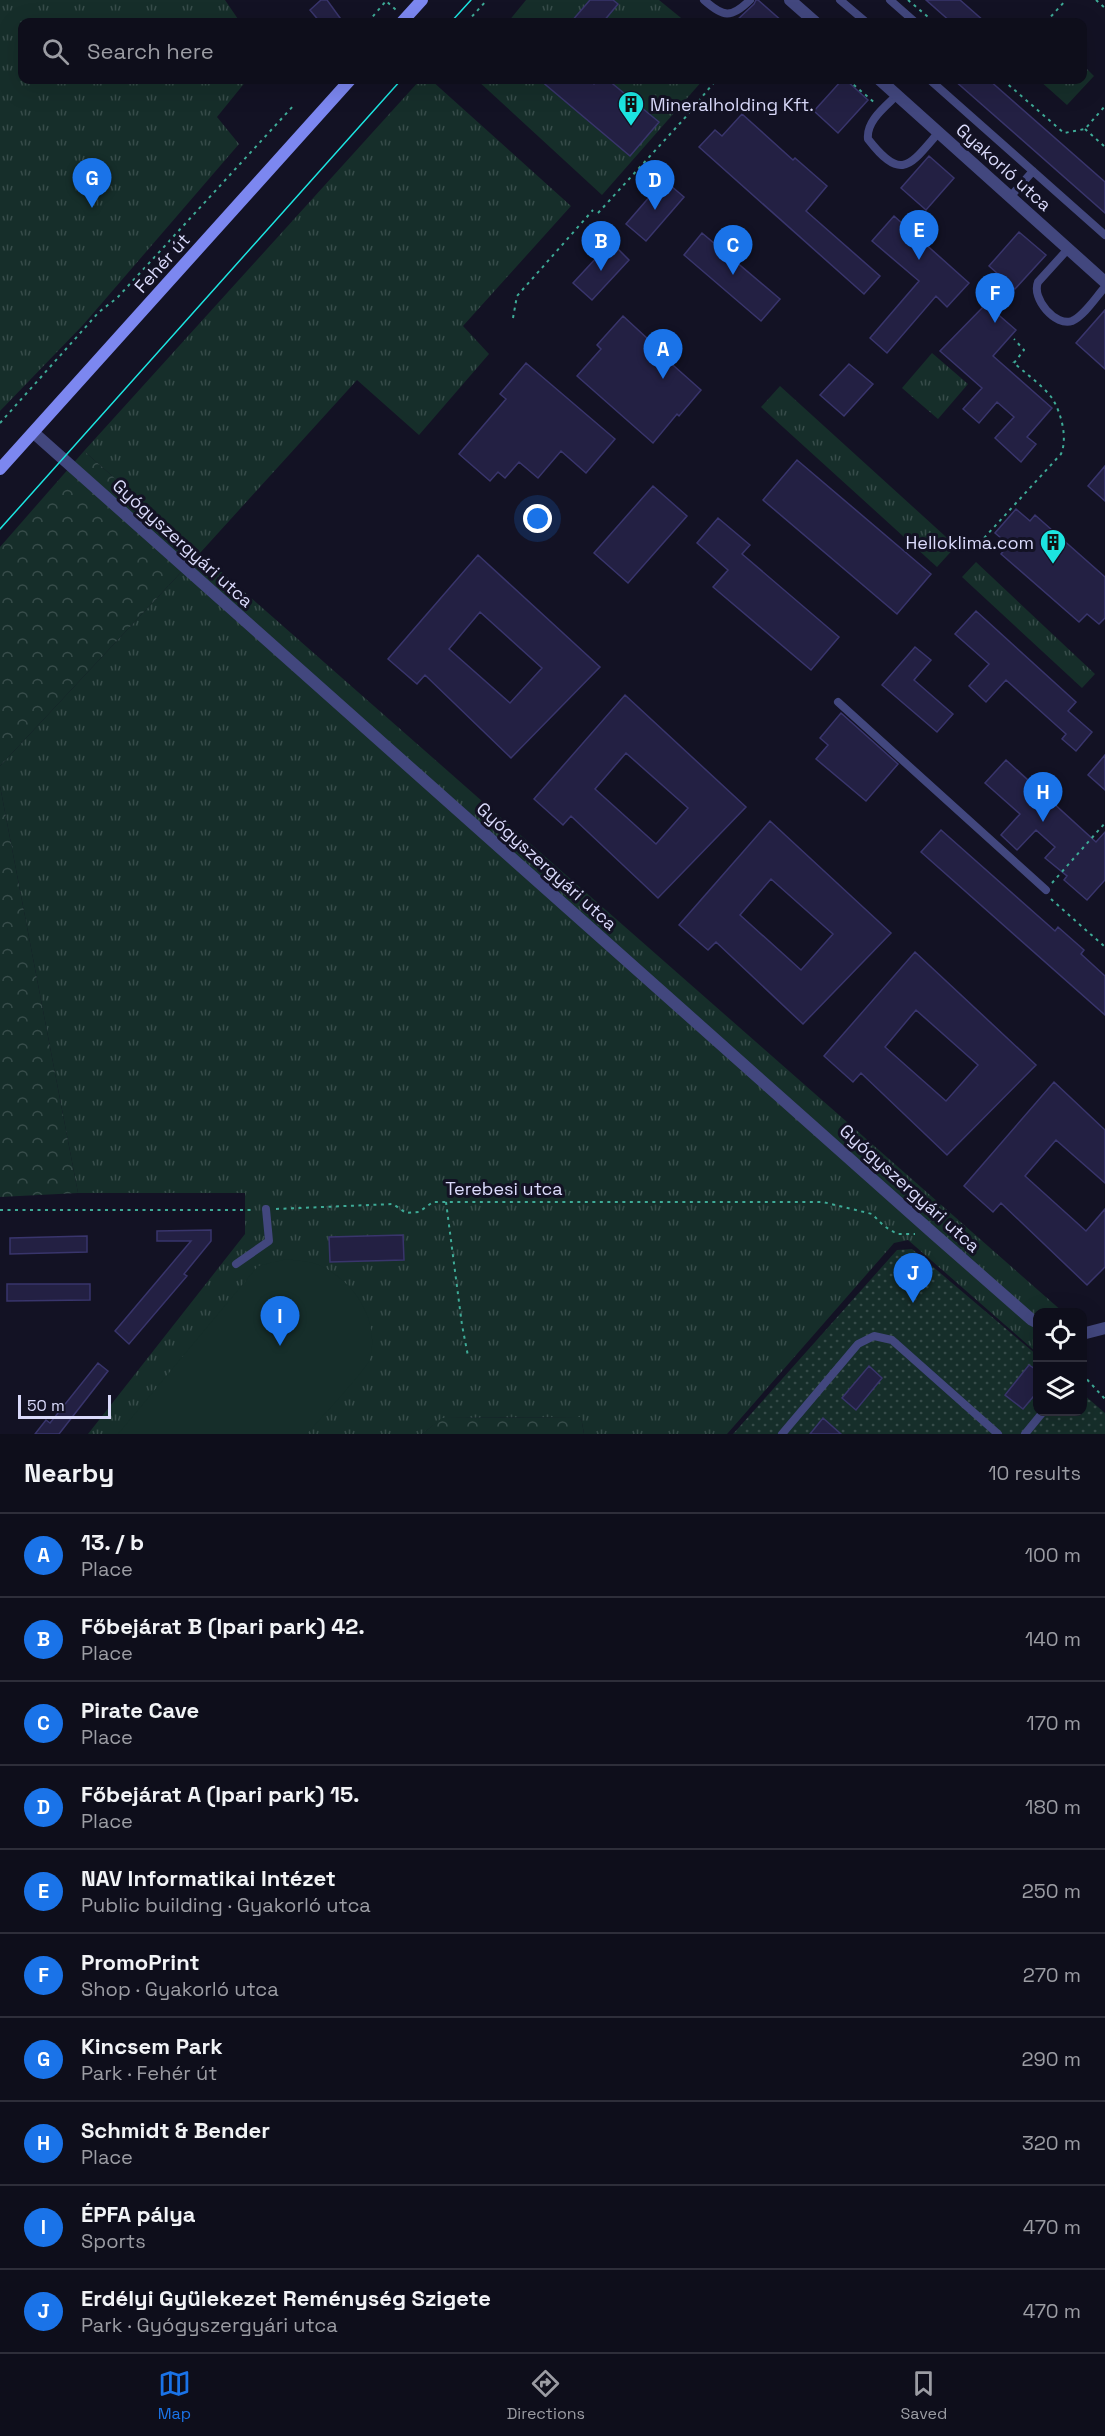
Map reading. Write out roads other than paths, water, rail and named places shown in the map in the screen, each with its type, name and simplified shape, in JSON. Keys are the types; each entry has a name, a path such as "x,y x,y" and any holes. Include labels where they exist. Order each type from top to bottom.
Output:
{"main road":[{"path":"407,18 422,0"},
{"name":"Fehér út","path":"0,469 346,84"}],"street":[{"path":"790,0 810,18"},
{"name":"Gyakorló utca","path":"885,84 1105,282"},
{"name":"Gyógyszergyári utca","path":"34,433 1033,1320"},
{"path":"1087,1333 1105,1328"}],"lane":[{"path":"704,0 717,12 732,14 750,0"},
{"path":"840,0 861,18"},
{"path":"890,0 910,18"},
{"path":"939,84 1105,235"},
{"path":"897,94 871,122 867,131 868,139 873,147 897,165 905,166 913,161 939,132"},
{"path":"1011,197 1033,171"},
{"path":"1068,249 1038,282 1035,289 1039,302 1058,319 1064,322 1071,321 1077,318 1105,287"},
{"path":"838,702 1046,890"},
{"path":"236,1264 269,1241 266,1209"},
{"path":"782,1434 858,1344 874,1336 892,1340 998,1434"},
{"path":"1025,1434 1040,1416"}],"tram line":[{"path":"455,18 471,0"},
{"path":"0,529 397,84"}],"place":[{"name":"Mineralholding Kft.","path":"631,127"},
{"name":"Kincsem Park","path":"92,208"},
{"name":"Főbejárat A (Ipari park) 15.","path":"655,210"},
{"name":"NAV Informatikai Intézet","path":"919,260"},
{"name":"Főbejárat B (Ipari park) 42.","path":"601,271"},
{"name":"Pirate Cave","path":"733,275"},
{"name":"PromoPrint","path":"995,323"},
{"name":"13. / b","path":"663,379"},
{"name":"Helloklima.com","path":"1053,565"},
{"name":"Schmidt & Bender","path":"1043,822"},
{"name":"Erdélyi Gyülekezet Reménység Szigete","path":"913,1303"},
{"name":"ÉPFA pálya","path":"280,1346"}]}
